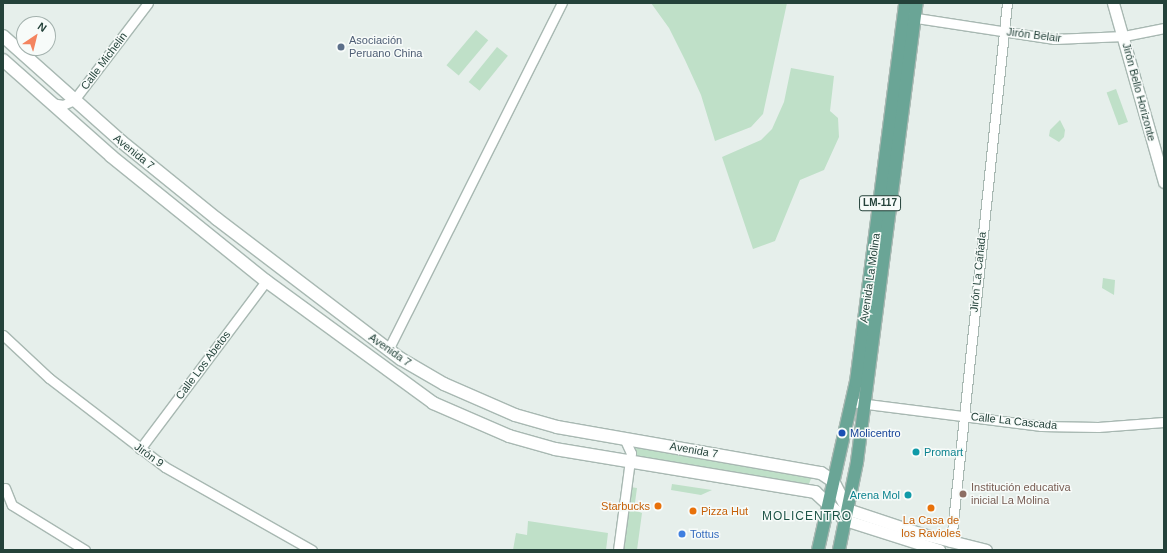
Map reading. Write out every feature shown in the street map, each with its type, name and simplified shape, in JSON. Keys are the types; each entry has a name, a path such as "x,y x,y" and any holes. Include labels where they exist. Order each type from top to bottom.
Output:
{"main road":[{"name":"Avenida La Molina","path":"839,550 853,484 864,404 909,16 905,3"},
{"name":"Avenida La Molina","path":"818,550 830,504 833,481 852,402 909,16 917,3"},
{"name":"Avenida 7","path":"3,36 122,142 388,350 444,384 509,412 557,427 821,473 833,481"},
{"name":"Avenida 7","path":"3,60 111,156 266,281 432,402 468,420 509,436 555,449 815,492 846,515"},
{"path":"111,156 122,142"},
{"path":"352,345 363,330"},
{"path":"833,481 846,515"}],"street":[{"name":"Calle Michelin","path":"51,103 63,105 74,100 148,3"},
{"path":"388,350 562,3"},
{"name":"Jirón La Cañada","path":"951,542 1007,3"},
{"name":"Jirón Bello Horizonte","path":"1113,3 1124,36 1164,182"},
{"name":"Jirón Belair","path":"909,16 1054,39 1124,36 1164,28"},
{"name":"Calle Los Abetos","path":"140,449 266,281"},
{"name":"Jirón 9","path":"3,335 50,378 165,468 312,550"},
{"name":"Calle La Cascada","path":"852,402 1041,426 1098,427 1164,422"},
{"path":"618,550 631,461 629,445 624,438"},
{"path":"5,488 12,505 84,550"},
{"path":"846,515 986,550"},
{"path":"846,515 939,550"}],"green space":[{"path":"651,3 787,3 763,114 751,127 715,141 701,95 685,60 669,28"},
{"path":"476,30 488,40 459,76 446,65"},
{"path":"497,47 508,56 480,91 469,82"},
{"path":"791,68 834,76 830,111 838,118 839,137 824,170 800,180 775,241 753,249 722,157 761,140 772,129 784,102"},
{"path":"1116,89 1128,122 1119,125 1107,92"},
{"path":"1060,120 1065,130 1064,137 1059,142 1049,136 1050,130"},
{"path":"1103,278 1115,280 1114,295 1102,288"},
{"path":"633,446 812,476 809,484 636,458 637,453"},
{"path":"672,484 712,490 701,495 671,490"},
{"path":"630,487 637,488 634,510 642,513 637,550 621,550"},
{"path":"528,521 608,533 606,550 513,550 516,533 527,535"}],"place":[{"name":"Asociación Peruano China","path":"341,47"},
{"name":"Molicentro","path":"842,433"},
{"name":"Promart","path":"916,452"},
{"name":"Institución educativa inicial La Molina","path":"963,494"},
{"name":"Arena Mol","path":"908,495"},
{"name":"Starbucks","path":"658,506"},
{"name":"La Casa de los Ravioles","path":"931,508"},
{"name":"Pizza Hut","path":"693,511"},
{"name":"Tottus","path":"682,534"}],"district":[{"name":"MOLICENTRO","path":"807,517"}]}
